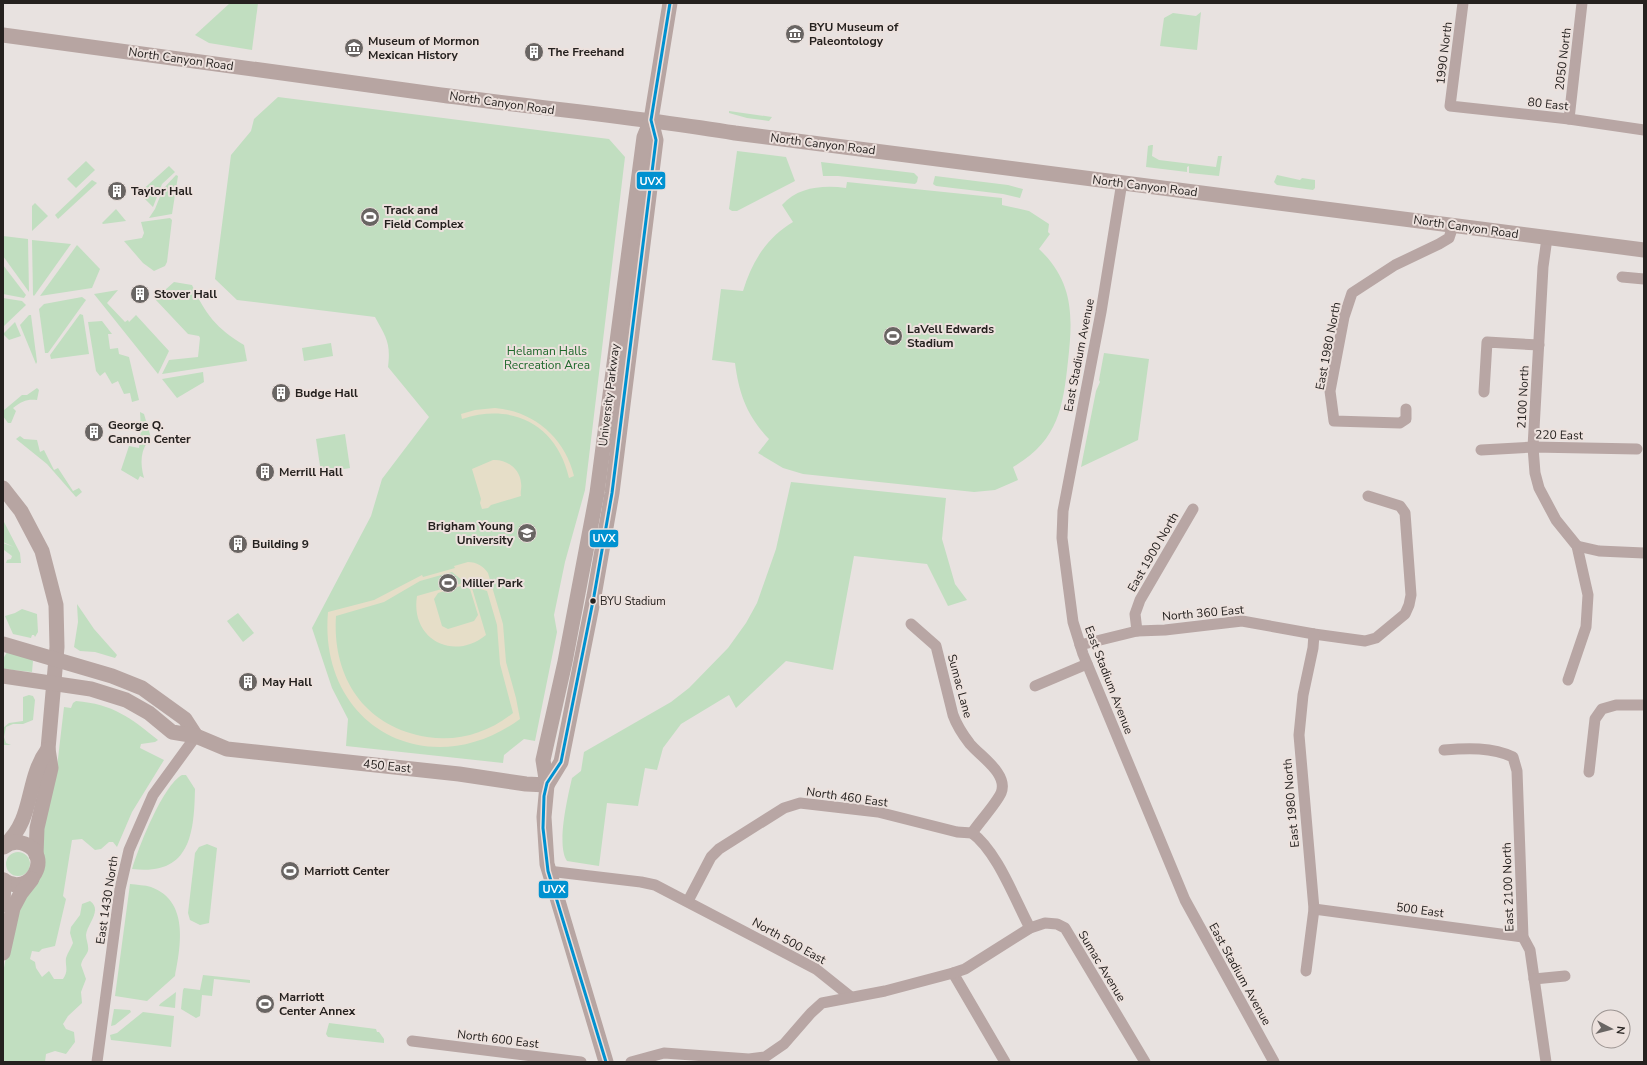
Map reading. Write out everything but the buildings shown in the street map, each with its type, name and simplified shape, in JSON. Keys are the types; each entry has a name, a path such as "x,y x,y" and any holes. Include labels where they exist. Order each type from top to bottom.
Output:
{"main road":[{"name":"University Parkway","path":"606,1062 548,870 545,848 544,817 546,785 543,760 565,662 597,493 636,190 644,137 651,120 670,3"},
{"name":"North Canyon Road","path":"3,35 599,116 651,120 735,133 1644,250"},
{"name":"University Parkway","path":"546,785 561,762 594,596 612,493 649,211 656,140 651,120"},
{"path":"3,488 21,511 42,551 56,606 58,634 55,684 48,749 51,768 37,828 36,855 38,867 32,878 21,892 13,908 3,953"},
{"path":"4,648 57,660 112,676 142,688 185,718 196,736"},
{"name":"450 East","path":"3,676 91,689 126,700 149,713 172,732 196,736 227,749 458,774 526,784 546,785"},
{"path":"4,846 16,836 22,823 39,761 48,749"},
{"path":"34,778 39,782 35,806 36,812 40,818"},
{"path":"4,846 17,842 23,843 36,855"},
{"path":"3,905 4,880 18,885 32,878"}],"street":[{"name":"1990 North","path":"1450,106 1463,3"},
{"name":"2050 North","path":"1569,119 1582,3"},
{"name":"80 East","path":"1450,106 1569,119 1644,130"},
{"name":"East Stadium Avenue","path":"1122,182 1101,312 1063,511 1062,538 1073,622 1087,664 1185,900 1274,1062"},
{"name":"East 1980 North","path":"1406,409 1406,419 1400,423 1334,421 1330,391 1344,317 1352,293 1395,265 1449,238 1453,226"},
{"name":"2100 North","path":"1546,238 1533,447 1535,473 1542,494 1556,520 1577,546"},
{"path":"1622,276 1644,279"},
{"path":"1484,392 1487,342 1539,345"},
{"name":"220 East","path":"1481,450 1533,447 1637,449"},
{"name":"North 360 East","path":"1080,645 1137,631 1165,630 1242,621 1314,634 1364,640 1376,638 1405,614 1411,595 1405,513 1400,506 1390,501 1368,496"},
{"name":"East 1900 North","path":"1137,631 1135,614 1140,600 1193,509"},
{"path":"1568,680 1586,627 1588,612 1588,595 1577,546 1599,551 1644,553"},
{"name":"Sumac Lane","path":"911,624 936,646 957,726 970,744 996,770 1002,781 1001,792 972,833"},
{"name":"East 1980 North","path":"1306,971 1314,909 1299,735 1303,695 1313,648 1314,634"},
{"path":"1035,686 1087,664"},
{"path":"1589,772 1595,719 1602,709 1616,705 1644,705"},
{"name":"East 1430 North","path":"97,1062 120,889 129,850 153,795 196,736"},
{"name":"East 2100 North","path":"1444,750 1464,748 1502,752 1513,757 1517,771 1523,937 1530,950 1546,1062"},
{"name":"North 460 East","path":"688,901 711,857 718,849 784,808 800,803 878,812 957,832 972,833"},
{"path":"631,1062 664,1053 749,1059 766,1057 784,1044 811,1013 822,1003 965,969 1030,928 991,853 983,840 972,833"},
{"name":"North 500 East","path":"548,870 655,885 816,968 851,997"},
{"name":"500 East","path":"1314,909 1523,937"},
{"name":"Sumac Avenue","path":"1030,928 1044,923 1057,924 1065,928 1145,1062"},
{"path":"953,973 1005,1062"},
{"path":"1534,979 1565,976"},
{"name":"North 600 East","path":"412,1041 581,1062"}],"green space":[{"path":"230,3 258,3 252,50 209,43 195,35"},
{"path":"1201,12 1197,50 1160,46 1164,18 1173,13 1196,16"},
{"name":"Helaman Halls Recreation Area","path":"278,97 609,139 625,157 585,490 565,562 554,615 557,632 535,741 524,739 504,755 503,763 346,746 348,719 332,688 312,628 371,516 382,479 429,417 388,367 389,352 387,340 375,317 237,300 215,279 231,155 251,131 254,119"},
{"path":"729,111 772,117 769,121 747,118 729,113"},
{"path":"1153,145 1152,156 1159,160 1216,167 1218,156 1222,156 1219,176 1189,173 1189,166 1187,167 1187,172 1146,167 1148,146"},
{"path":"737,151 786,157 795,181 737,211 732,211 729,209"},
{"path":"86,161 95,170 76,188 67,179"},
{"path":"821,162 914,173 918,177 915,184 838,176 823,176"},
{"path":"169,166 175,172 162,184 153,207 139,193"},
{"path":"176,175 178,176 172,214 149,218 155,209 163,189"},
{"path":"1277,175 1300,180 1302,178 1315,180 1315,188 1313,190 1277,185 1274,182"},
{"path":"935,176 1008,185 1023,189 1020,198 1003,194 936,186 933,184"},
{"path":"92,180 97,183 58,219 55,215"},
{"name":"LaVell Edwards Stadium","path":"847,182 1002,198 1002,205 1029,211 1049,224 1048,232 1050,234 1039,249 1059,274 1065,287 1070,315 1070,345 1064,394 1056,422 1040,446 1028,457 1013,467 1018,480 995,490 974,492 803,474 783,468 758,453 769,439 755,422 745,404 739,385 735,363 712,360 721,289 743,291 751,270 761,252 775,235 793,222 782,205 788,199 803,191 820,187 846,188"},
{"path":"35,203 48,216 32,231 32,206"},
{"path":"116,209 126,221 103,224 102,223"},
{"path":"170,218 172,220 167,262 165,266 154,271 143,263 124,241 142,238 144,233 141,222"},
{"path":"3,236 28,239 29,292 3,256"},
{"path":"32,240 71,244 34,296 33,295"},
{"path":"77,245 100,269 92,288 40,296"},
{"path":"3,265 26,295 24,298 3,294"},
{"path":"174,282 192,285 207,313 219,327 244,345 247,361 162,374 169,360 198,357 199,336 188,334 155,299"},
{"path":"118,290 107,303 125,322 128,320 129,322 136,315 169,351 158,374 94,294"},
{"path":"82,297 86,300 48,353 45,353 39,309 44,304"},
{"path":"3,298 22,301 26,305 4,326"},
{"path":"80,314 83,315 89,354 51,359 50,355"},
{"path":"29,315 31,315 36,364 20,325"},
{"path":"102,321 112,334 108,334 110,349 118,348 119,354 129,357 139,400 132,402 130,393 124,394 118,381 112,384 105,372 100,376 96,371 88,322"},
{"path":"15,322 21,336 9,340 3,334"},
{"path":"331,343 333,356 304,361 302,348"},
{"path":"1104,353 1149,359 1138,440 1081,467 1096,391 1100,382 1099,380"},
{"path":"203,372 204,382 177,398 162,379"},
{"path":"37,388 39,390 37,400 25,401 13,408 16,411 11,423 8,423 3,416 3,411 22,395 27,395"},
{"path":"140,412 144,414 151,438 147,442 142,456 144,478 140,476 138,480 121,470 129,446 139,448 141,430"},
{"path":"345,434 350,468 321,473 316,439"},
{"path":"20,436 24,439 37,440 40,452 44,450 54,470 58,468 73,491 79,488 82,492 76,497 47,464 16,439"},
{"path":"791,482 946,498 942,539 955,584 967,600 948,606 927,564 854,556 833,670 786,661 736,708 729,695 681,724 663,748 657,770 645,768 638,806 607,803 599,866 567,861 564,854 563,844 564,820 572,778 581,771 584,752 671,702 689,688 728,648 746,623 757,603 776,549"},
{"path":"3,520 20,553 21,563 6,563 12,556 4,550 3,543 14,547 3,542"},
{"path":"77,604 94,629 117,655 115,658 95,652 80,651 74,647 78,622"},
{"path":"22,609 37,614 38,632 35,637 34,635 32,635 31,638 13,634 5,616"},
{"path":"238,613 254,633 243,642 227,621"},
{"path":"7,652 30,658 33,661 32,672 3,669 3,659"},
{"path":"29,695 33,696 35,700 33,720 23,724 13,724 6,727 4,737 6,743 11,745 3,745 3,728 9,723 23,721 23,697"},
{"path":"76,701 101,705 121,713 139,725 158,740 155,742 141,744 140,748 164,760 132,812 117,847 113,842 109,842 101,849 95,850 82,839 72,840 63,896 66,899 55,946 42,949 39,952 32,951 30,959 35,962 36,968 42,977 49,971 54,979 63,979 66,971 66,958 73,943 70,933 71,927 80,915 82,904 90,901 94,905 95,913 86,935 88,951 81,965 86,979 81,992 82,1003 68,1016 63,1024 66,1029 74,1032 75,1042 66,1054 55,1051 46,1054 45,1062 3,1062 3,973 13,920 40,847 57,767 64,707 71,708 73,703"},
{"path":"182,775 186,775 195,789 193,821 190,836 185,848 177,859 166,866 151,869 132,869 145,833 159,804 167,791"},
{"path":"207,844 217,848 209,923 200,925 190,920 188,913 195,853 199,847"},
{"path":"18,852 23,853 29,859 29,869 23,875 18,876 13,875 7,869 6,864 7,859 13,853"},
{"path":"130,884 151,887 163,894 172,902 180,925 179,951 175,976 147,1001 115,996"},
{"path":"203,975 250,980 250,983 214,979 212,996 202,995 200,1016 196,1018 181,1009 183,990 184,988 200,990"},
{"path":"176,992 175,1008 159,1006 160,1004"},
{"path":"114,1009 130,1010 131,1012 115,1025 111,1026"},
{"path":"143,1012 174,1016 171,1047 111,1040 110,1035 117,1033"},
{"path":"329,1023 376,1029 384,1039 384,1043 328,1037 326,1034"}],"sand":[{"path":"495,408 509,410 523,415 546,429 563,450 570,462 574,476 569,478 563,460 554,444 543,432 530,422 515,416 499,414 481,414 462,419 461,414 475,410"},
{"path":"493,460 508,463 515,469 520,478 521,496 482,509 480,503 481,499 472,469"},
{"path":"468,562 474,563 482,566 488,573 503,624 506,662 520,719 485,738 450,747 416,745 386,733 360,714 341,686 330,652 328,612 374,600 422,575 423,577 455,568 454,566","holes":["452,572 463,581 463,583 417,596 417,611 420,624 427,634 436,642 448,646 460,646 473,643 486,635 472,588 474,587 487,591 497,625 500,664 513,713 483,731 461,737 427,737 405,731 386,722 369,710 356,696 346,678 340,659 336,638 336,616 384,602 420,581","464,585 470,589 478,615 474,621 448,629 442,626 434,599 438,593"]}],"transit line":[{"name":"UVX","path":"606,1062 548,871 543,828 544,796 547,783 561,762 594,596 612,493 656,140 651,120 670,3"}],"place":[{"name":"BYU Museum of Paleontology","path":"795,34"},
{"name":"Museum of Mormon Mexican History","path":"354,48"},
{"name":"The Freehand","path":"534,52"},
{"name":"Taylor Hall","path":"117,191"},
{"name":"Track and Field Complex","path":"370,217"},
{"name":"Stover Hall","path":"140,294"},
{"name":"LaVell Edwards Stadium","path":"893,336"},
{"name":"Budge Hall","path":"281,393"},
{"name":"George Q. Cannon Center","path":"94,432"},
{"name":"Merrill Hall","path":"265,472"},
{"name":"Brigham Young University","path":"527,533"},
{"name":"Building 9","path":"238,544"},
{"name":"Miller Park","path":"448,583"},
{"name":"BYU Stadium","path":"593,601"},
{"name":"May Hall","path":"248,682"},
{"name":"Marriott Center","path":"290,871"},
{"name":"Marriott Center Annex","path":"265,1004"}]}
